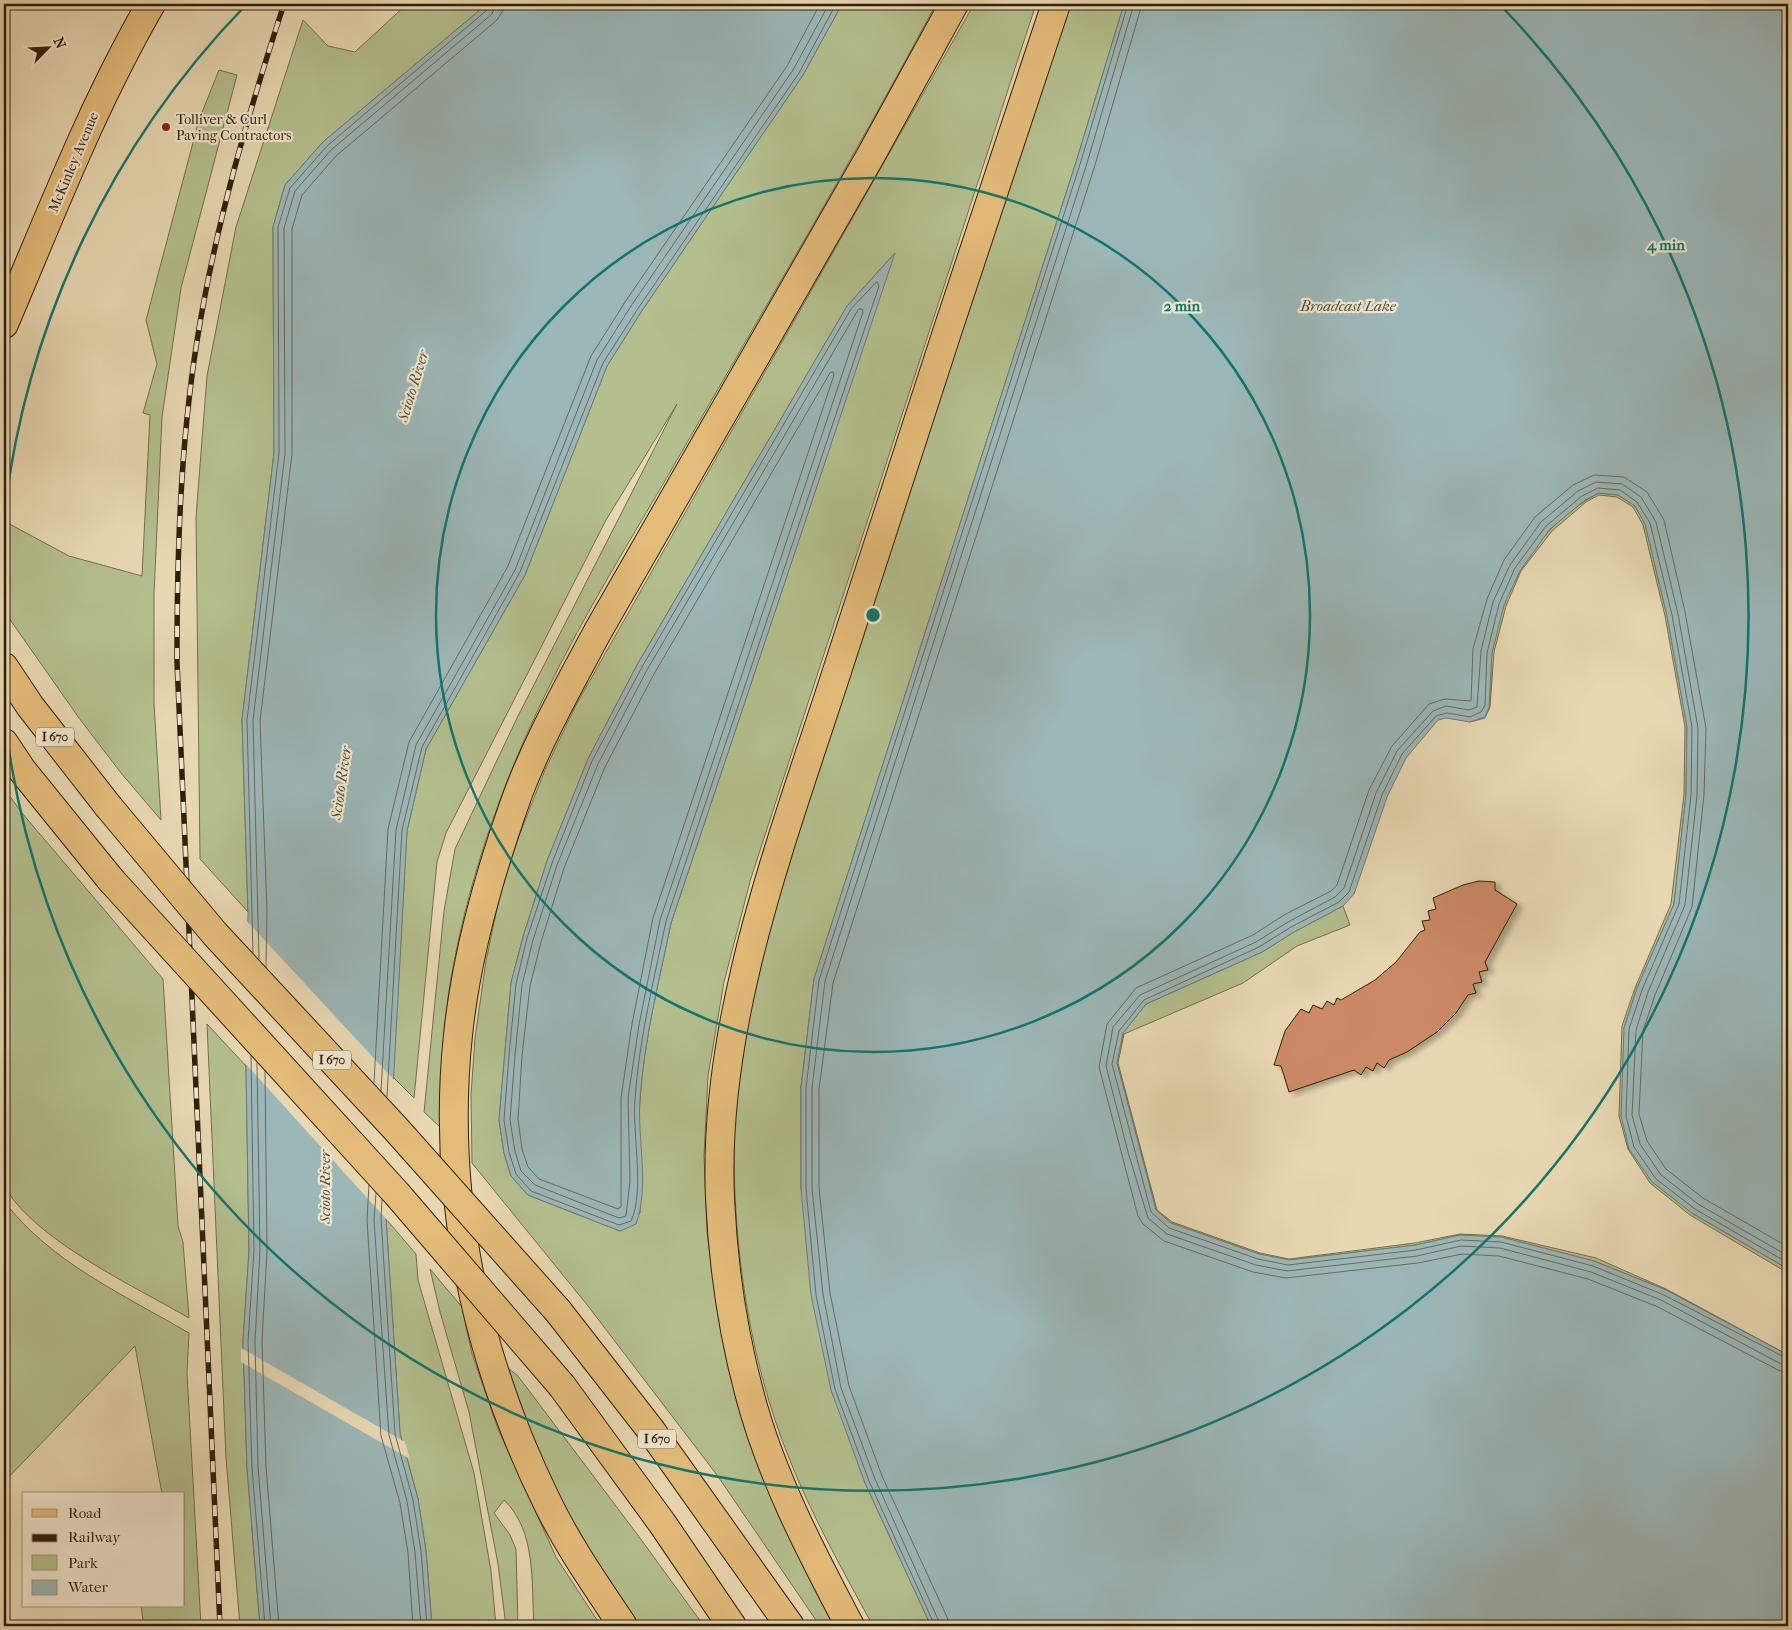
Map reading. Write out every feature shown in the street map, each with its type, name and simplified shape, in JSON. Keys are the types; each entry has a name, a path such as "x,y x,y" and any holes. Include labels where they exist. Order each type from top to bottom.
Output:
{"main road":[{"name":"McKinley Avenue","path":"4,324 96,108 151,4"},
{"path":"623,1626 572,1546 548,1504 489,1359 464,1251 453,1136 458,1036 468,968 484,896 514,806 561,700 632,571 871,155 954,4"},
{"path":"850,1626 813,1556 778,1476 750,1395 729,1302 720,1196 723,1103 735,1016 759,919 861,596 1056,4"},
{"name":"I 670","path":"4,666 30,706 108,806 215,934 402,1136 558,1311 650,1429 790,1626"},
{"path":"4,744 22,770 111,880 398,1194 562,1386 662,1523 732,1626"}],"green space":[{"path":"407,4 487,4 323,142 285,185 273,227 274,453 242,720 248,912 200,859 196,517 207,376 236,227 303,20 328,46 355,52"},
{"path":"842,4 936,4 776,290 592,606 545,695 513,766 486,839 464,914 456,953 445,1025 441,1128 424,1112 444,911 455,849 517,718 677,404 606,520 446,833 437,862 414,1098 393,1077 407,831 426,749 525,575 607,366 641,312 803,75"},
{"path":"974,4 1036,4 751,878 724,982 708,1076 704,1156 707,1232 718,1314 735,1390 835,1626 820,1626 717,1475 588,1306 472,1163 471,1095 475,1038 486,961 500,894 519,836 545,770 576,705","holes":["894,254 671,923 652,1011 642,1077 639,1113 640,1213 620,1231 528,1195 511,1176 504,1153 499,1120 511,983 523,937 547,861 588,759 637,665 847,306"]},
{"path":"1069,4 1124,4 1077,159 814,979 801,1087 801,1189 865,1483 931,1626 873,1626 828,1543 798,1480 763,1382 746,1302 740,1262 734,1180 737,1098 751,1007 762,959 802,817"},
{"path":"219,70 237,75 181,288 162,417 154,594 154,703 161,820 121,773 79,718 4,611 4,521 69,556 142,576 150,415 143,413 157,364 146,320 199,120"},
{"path":"1599,493 1618,495 1635,506 1645,524 1667,616 1687,727 1686,794 1674,904 1637,988 1624,1028 1692,1213 1788,1269 1788,1273 1690,1215 1650,1183 1628,1149 1619,1116 1622,1026 1635,988 1671,904 1684,794 1685,727 1665,616 1643,525 1633,507 1617,497 1599,495 1586,502 1552,531 1521,571 1506,606 1494,652 1490,707 1485,718 1470,722 1484,717 1487,709 1490,694 1492,653 1497,629 1504,605 1514,582 1527,560 1542,540 1559,522 1578,506"},
{"path":"4,788 22,813 163,979 178,1226 183,1242 189,1318 115,1277 61,1243 37,1224 18,1205 4,1185"},
{"path":"1343,906 1350,925 1297,946 1243,983 1124,1034 1118,1063 1157,1210 1172,1222 1260,1253 1289,1259 1415,1243 1460,1234 1502,1236 1596,1258 1666,1289 1788,1355 1666,1290 1594,1261 1501,1237 1460,1235 1416,1245 1289,1260 1259,1254 1171,1223 1156,1210 1117,1063 1123,1033 1146,1004 1262,952 1294,932"},
{"path":"207,1024 246,1066 249,1251 243,1341 247,1468 260,1626 240,1626 226,1458"},
{"path":"4,1201 22,1223 66,1260 114,1291 189,1333 187,1373 201,1626 144,1626 141,1608 185,1608 185,1492 162,1492 135,1346 4,1482"},
{"path":"386,1219 416,1254 418,1280 474,1473 491,1571 496,1626 432,1626 426,1551 418,1499 400,1433"},
{"path":"430,1269 462,1307 472,1354 498,1429 556,1557 601,1626 534,1626 532,1576 527,1543 515,1513 504,1500 494,1513 510,1535 516,1549 518,1626 506,1626 498,1564 469,1412 440,1312"},
{"path":"508,1368 518,1376 704,1626 639,1626 598,1564 561,1500 536,1444"}],"water":[{"name":"Scioto River","path":"487,4 842,4 803,75 641,312 607,366 525,575 426,749 407,831 386,1219 400,1433 418,1499 426,1551 432,1626 260,1626 247,1468 243,1341 249,1251 246,1066 248,912 242,720 274,453 273,227 285,185 323,142"},
{"name":"Broadcast Lake","path":"1124,4 1788,4 1788,1269 1692,1213 1652,1182 1629,1149 1621,1116 1624,1028 1637,988 1674,904 1686,794 1687,727 1667,616 1645,524 1635,506 1618,495 1599,493 1585,500 1550,529 1520,571 1504,605 1492,653 1489,707 1485,717 1470,722 1446,718 1438,720 1406,758 1387,797 1354,894 1343,906 1294,932 1262,952 1146,1004 1123,1033 1117,1063 1156,1210 1171,1223 1259,1254 1289,1260 1416,1245 1460,1235 1501,1237 1594,1261 1666,1290 1788,1355 1788,1626 931,1626 865,1483 831,1390 811,1295 801,1189 801,1088 814,979 1077,159"},
{"path":"895,253 671,923 652,1011 642,1077 640,1115 643,1178 640,1209 636,1224 620,1231 528,1195 511,1176 504,1153 499,1120 511,983 523,937 547,861 588,759 637,665 847,306"}],"pier":[{"path":"245,919 395,1081 388,1221 244,1062"},
{"path":"241,1348 405,1442 410,1459 241,1362"}],"building":[{"path":"1479,881 1495,882 1495,890 1517,904 1485,962 1488,970 1479,972 1482,982 1473,984 1476,993 1468,995 1456,1013 1437,1032 1407,1052 1389,1060 1384,1068 1377,1063 1373,1071 1366,1067 1361,1075 1354,1070 1289,1092 1281,1066 1274,1065 1285,1031 1301,1009 1309,1013 1313,1005 1322,1009 1327,1001 1334,1005 1337,998 1341,1000 1375,980 1396,962 1420,932 1425,930 1422,921 1430,920 1428,911 1436,909 1433,898 1463,885"}],"railway":[{"path":"220,1626 177,662 179,541 183,461 191,381 204,298 234,171 284,4"}],"place":[{"name":"Tolliver & Curl Paving Contractors","path":"166,127"}]}
